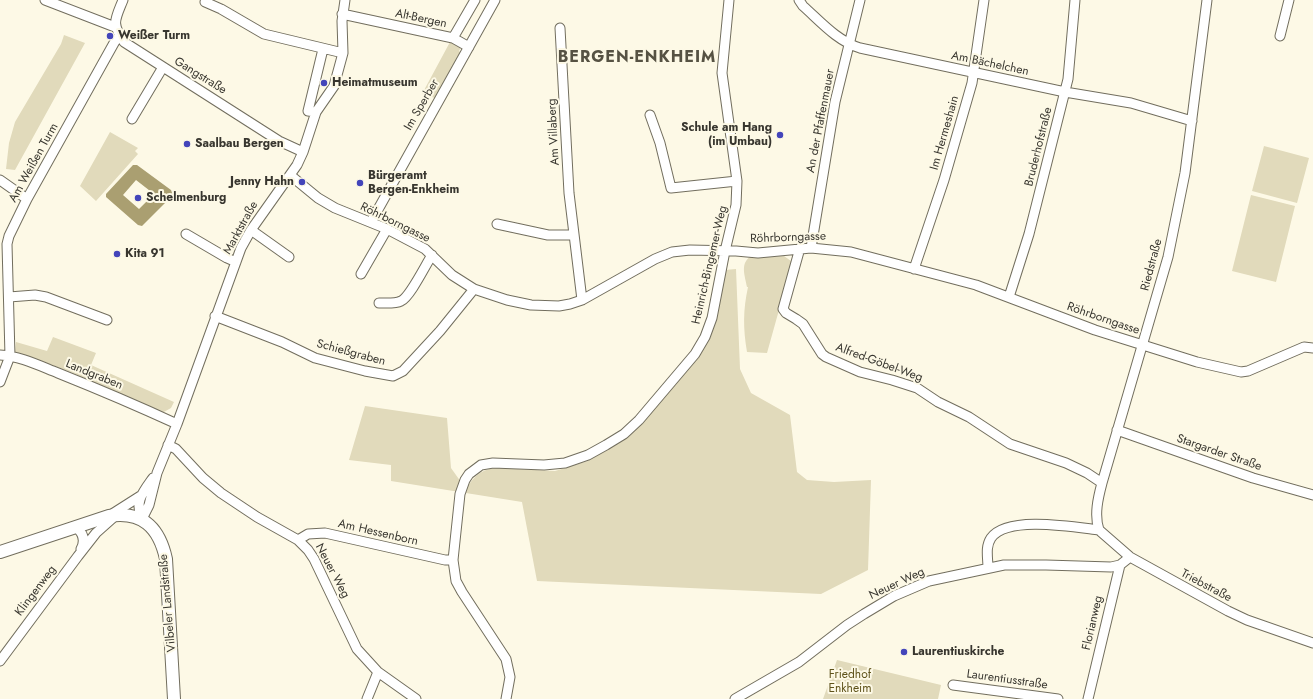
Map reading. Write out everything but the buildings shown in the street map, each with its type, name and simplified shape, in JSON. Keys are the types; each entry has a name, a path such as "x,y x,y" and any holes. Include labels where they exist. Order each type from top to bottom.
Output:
{"main road":[{"path":"0,552 113,515 133,516 142,520"},
{"name":"Vilbeler Landstraße","path":"142,520 152,528 165,551 174,699"}],"street":[{"path":"45,0 115,27 123,0"},
{"name":"Marktstraße","path":"142,520 149,505 157,473 177,424 241,248 251,230 290,175 303,152 316,112 334,86 343,53 342,14 345,0"},
{"path":"453,38 475,0"},
{"name":"Im Sperber","path":"371,222 421,130 495,0"},
{"name":"Heinrich-Bingemer-Weg","path":"506,699 510,677 506,659 456,581 453,560 460,494 465,480 473,470 481,465 493,462 554,465 582,458 606,446 624,434 639,420 695,354 705,337 712,318 725,251 736,205 737,181 722,73 729,0"},
{"name":"Am Bächelchen","path":"799,0 803,6 837,36 860,48 1065,92 1131,104 1192,121"},
{"name":"An der Pfaffenmauer","path":"811,248 835,102 860,0"},
{"name":"Im Hermeshain","path":"914,269 944,180 972,83 984,0"},
{"name":"Bruderhofstraße","path":"1009,297 1029,234 1068,79 1074,0"},
{"name":"Riedstraße","path":"1099,530 1096,524 1098,498 1169,251 1185,174 1207,0"},
{"path":"1280,36 1289,0"},
{"path":"206,2 264,34 343,53"},
{"name":"Alt-Bergen","path":"342,14 453,38 469,47"},
{"name":"Gangstraße","path":"115,27 119,36 124,42 163,68 279,141 303,152"},
{"name":"Am Villaberg","path":"560,28 569,193 582,300"},
{"name":"Am Weißen Turm","path":"0,382 10,356 7,244 5,235 119,36"},
{"path":"316,112 308,110 323,49"},
{"path":"132,119 163,68"},
{"path":"650,115 660,143 671,188 737,181"},
{"name":"Röhrborngasse","path":"290,175 318,198 335,208 371,222 412,241 432,255 452,275 474,289 507,300 531,305 559,306 582,300 664,255 678,251 690,250 758,253 811,248 851,252 976,285 1095,330 1197,362 1244,372 1304,347 1313,348"},
{"path":"0,180 27,199"},
{"path":"497,224 548,235 573,235"},
{"path":"361,274 387,229"},
{"path":"251,230 289,257"},
{"path":"186,234 236,262"},
{"name":"Alfred-Göbel-Weg","path":"800,248 783,308 784,311 803,324 824,356 860,372 917,388 938,402 969,417 1006,441 1066,463 1087,473 1102,483"},
{"path":"379,303 398,302 403,300 432,255"},
{"name":"Schießgraben","path":"215,316 282,342 315,358 365,372 393,376 403,371 440,331 474,289"},
{"path":"9,297 35,295 46,296 107,320"},
{"name":"Landgraben","path":"0,355 10,356 91,386 177,424"},
{"name":"Stargarder Straße","path":"1117,430 1253,478 1313,495"},
{"name":"Neuer Weg","path":"168,445 176,449 203,478 220,493 257,517 298,540 308,550 314,559 358,649 378,672 416,699"},
{"name":"Marktstraße","path":"142,520 139,510 139,501 157,473"},
{"name":"Klingenweg","path":"0,661 96,533 113,515 142,495"},
{"path":"988,568 987,549 990,541 996,534 1006,529 1034,524 1099,530"},
{"name":"Klingenweg","path":"76,527 81,531 84,539 83,546 78,556"},
{"name":"Triebstraße","path":"1099,530 1130,557 1228,611 1247,620 1313,643"},
{"name":"Am Hessenborn","path":"298,540 308,534 325,533 445,560 453,560"},
{"path":"1120,565 1130,557"},
{"name":"Neuer Weg","path":"735,699 799,662 847,625 894,596 929,581 1004,565 1111,567 1120,565"},
{"name":"Florianweg","path":"1088,699 1120,565"},
{"path":"367,699 378,672"},
{"name":"Laurentiusstraße","path":"953,685 1058,699"}],"green space":[{"path":"64,35 85,43 15,170 6,169 9,143 15,122 61,44"},
{"path":"450,42 461,47 459,51 461,53 435,98 422,94"},
{"path":"110,132 138,148 135,151 138,154 96,201 80,186"},
{"path":"1264,146 1309,158 1297,203 1252,191"},
{"path":"1251,195 1295,206 1276,282 1232,271"},
{"path":"784,256 791,261 791,267 767,353 747,352 744,319 748,287 744,275 745,263 750,257"},
{"path":"736,269 740,369 751,393 790,415 797,472 807,480 834,482 871,480 868,570 821,594 537,581 522,502 391,481 391,465 349,460 365,406 447,418 451,468 466,489 476,476 487,470 498,468 555,471 588,461 627,436 697,356 710,338 725,270"},
{"path":"53,337 96,353 91,365 174,402 171,408 162,413 71,372 15,352 16,342 47,351"},
{"name":"Friedhof Enkheim","path":"837,660 941,685 938,699 823,699"}],"shaded area":[{"path":"133,165 137,165 171,190 173,195 142,226 138,225 106,197 106,194","holes":["136,180 154,194 139,209 123,195"]}],"place":[{"name":"Weißer Turm","path":"110,36"},
{"name":"Heimatmuseum","path":"324,83"},
{"name":"Schule am Hang (im Umbau)","path":"780,135"},
{"name":"Saalbau Bergen","path":"187,144"},
{"name":"Jenny Hahn","path":"302,182"},
{"name":"Bürgeramt Bergen-Enkheim","path":"360,183"},
{"name":"Schelmenburg","path":"138,198"},
{"name":"Kita 91","path":"117,254"},
{"name":"Laurentiuskirche","path":"904,652"}],"district":[{"name":"BERGEN-ENKHEIM","path":"637,58"}]}
